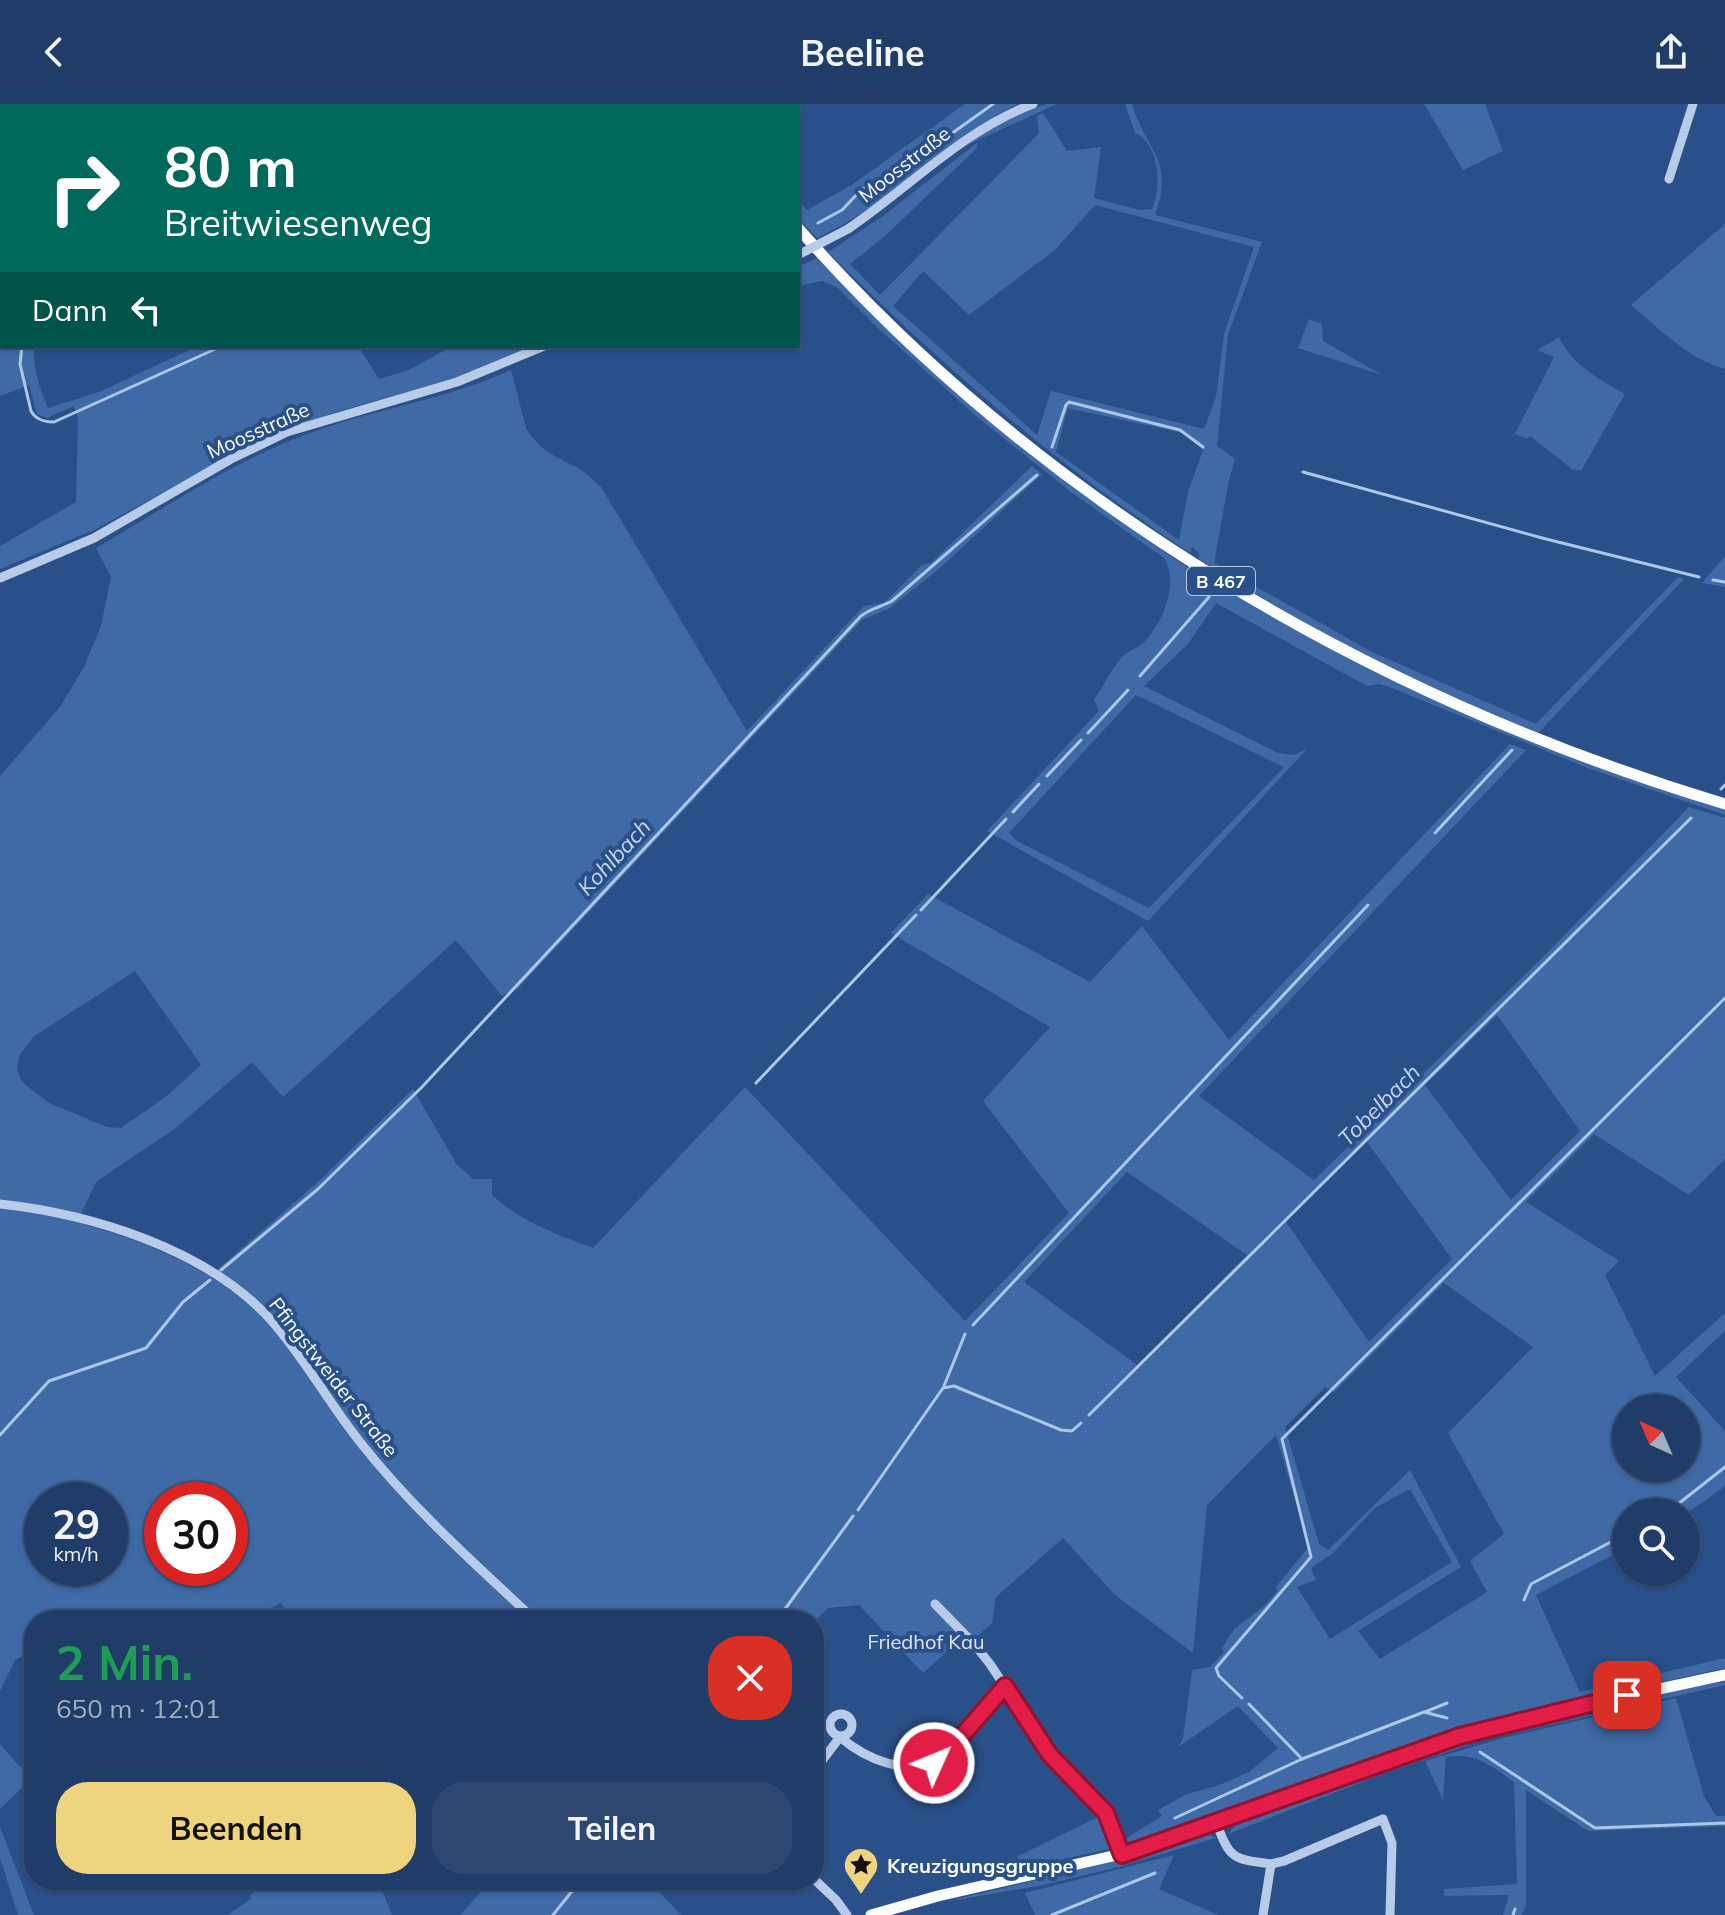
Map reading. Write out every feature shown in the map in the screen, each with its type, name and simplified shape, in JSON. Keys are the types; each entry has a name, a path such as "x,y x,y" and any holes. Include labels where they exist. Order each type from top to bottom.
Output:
{"main road":[{"name":"B 467","path":"800,230 881,315 991,415 1097,497 1215,577 1329,643 1432,695 1581,755 1725,804"},
{"path":"871,1915 938,1896 1122,1855 1460,1736 1561,1710 1725,1675"}],"street":[{"name":"Moosstraße","path":"800,254 848,229 993,121 1033,104"},
{"path":"1669,179 1693,104"},
{"name":"Moosstraße","path":"0,578 94,538 231,459 279,436 318,421 457,382 539,348"},
{"name":"Pfingstweider Straße","path":"0,1204 34,1208 134,1236 184,1257 236,1288 279,1330 359,1441 401,1492 524,1610"},
{"path":"935,1604 974,1644 1050,1755 1106,1813 1122,1855"},
{"path":"824,1758 840,1737 874,1760 909,1765 934,1763 941,1760 1005,1686"},
{"path":"1216,1822 1227,1847 1237,1859 1271,1864 1383,1819 1393,1853 1390,1915"},
{"path":"1263,1915 1271,1864"},
{"path":"824,1889 847,1915"}],"green space":[{"path":"965,104 1019,104 979,126 871,207 817,238 800,220 800,202 807,210 853,184"},
{"path":"1046,104 1057,104 965,146 1003,122"},
{"path":"1125,104 1132,104 1160,168 1162,181 1155,215 1262,242 1228,335 1217,446 1235,459 1214,563 1372,652 1536,724 1678,577 1684,579 1538,733 1352,648 1199,559 1199,553 1192,547 1190,553 1092,484 1001,412 914,335 828,252 883,216 978,142 976,149 885,236 850,264 880,295 1039,133 1037,116 1043,113 1067,151 1101,147 1094,198 1140,210 1152,209 1157,189 1157,167 1150,146 1135,133","holes":["1095,205 1254,247 1224,334 1216,397 1204,429 1051,391 1037,435 893,306 923,271 969,315 1055,250","1068,408 1183,433 1203,450 1188,492 1179,540 1056,452"]},
{"path":"1424,104 1485,104 1503,151 1463,170"},
{"path":"1725,224 1725,369 1687,351 1631,305"},
{"path":"817,258 903,342 993,422 1195,576 1196,572 1323,645 1453,708 1587,762 1725,810 1725,815 1585,767 1387,686 1367,686 1216,603 1188,644 1144,686 1278,753 1294,755 1307,749 1148,921 987,831 1099,711 1094,700 1114,668 1123,656 1142,644 1162,615 1169,591 1168,568 1164,558 1071,492 976,416 838,288 822,281 800,286 800,266","holes":["1136,695 1284,767 1149,908 1017,841 1009,833"]},
{"path":"1309,319 1322,324 1323,341 1382,375 1298,348"},
{"path":"1559,337 1579,363 1625,394 1581,471 1572,469 1530,436 1527,439 1515,434 1554,357 1537,350"},
{"path":"0,348 34,348 37,378 48,408 99,392 194,348 359,348 379,379 409,370 448,348 527,348 460,377 339,411 262,439 94,530 0,569 0,546 76,502 78,418 74,406 47,418 37,414 29,385 0,396"},
{"name":"Friedhof Kau","path":"511,370 526,428 550,454 584,472 601,487 747,731 864,606 884,603 922,565 931,563 1032,466 1042,474 940,568 890,608 862,620 517,989 502,996 456,940 283,1097 252,1062 177,1127 96,1182 77,1222 145,1244 188,1264 247,1303 303,1367 258,1303 217,1270 319,1181 413,1089 457,1165 473,1179 492,1179 492,1195 527,1220 593,1248 745,1087 965,1321 1069,1213 983,1101 1050,1027 891,933 928,894 1090,982 1142,926 1229,1040 1510,744 1526,750 1199,1096 1314,1180 1548,952 1689,807 1725,818 1725,1159 1689,1195 1594,1134 1526,1202 1619,1261 1605,1275 1655,1376 1725,1313 1725,1331 1676,1377 1691,1394 1612,1394 1612,1482 1700,1482 1700,1403 1725,1431 1725,1486 1700,1504 1700,1498 1612,1498 1612,1555 1536,1595 1580,1692 1725,1658 1725,1668 1524,1714 1416,1744 1129,1846 1122,1841 1162,1816 1158,1810 1187,1794 1217,1786 1249,1772 1278,1748 1238,1706 1178,1747 1183,1739 1192,1670 1210,1667 1224,1652 1222,1648 1234,1629 1263,1607 1277,1591 1276,1587 1310,1549 1276,1435 1207,1505 1193,1653 1115,1595 1063,1538 996,1597 992,1623 972,1641 965,1635 923,1673 859,1605 828,1608 824,1612 529,1610 431,1517 520,1610 286,1610 281,1603 267,1610 24,1610 24,1656 15,1660 0,1691 0,776 60,707 84,667 101,626 111,577 96,548 225,472 279,445 358,418 461,389","holes":["135,971 201,1065 168,1095 121,1128 107,1127 49,1103 22,1082 17,1070 19,1056 33,1037","1497,1015 1580,1131 1511,1200 1425,1085","1367,1142 1452,1259 1369,1342 1286,1222","1127,1172 1247,1255 1137,1365 1024,1282","1444,1283 1533,1347 1448,1433 1504,1534 1470,1561 1487,1592 1380,1659 1358,1631 1461,1567 1410,1470 1328,1550 1319,1544 1285,1427 1325,1387 1334,1392","1410,1489 1452,1562 1330,1639 1297,1587 1316,1580 1311,1568 1333,1553 1375,1508"]},
{"path":"1725,556 1725,587 1702,583"},
{"path":"1725,1682 1725,1685 1484,1740 1484,1734 1573,1711"},
{"path":"1676,1698 1704,1796 1716,1816 1725,1816 1725,1826 1588,1831 1526,1790 1526,1906 1522,1915 1503,1915 1509,1895 1444,1896 1444,1889 1517,1884 1514,1782 1474,1758 1446,1757 1443,1800 1425,1761 1503,1738"},
{"path":"1469,1739 1468,1745 1388,1772 1228,1834 1236,1824 1393,1763"},
{"path":"0,1744 20,1767 24,1765 24,1786 0,1809"},
{"path":"1106,1813 1119,1843 1113,1848 1000,1873 1006,1865 1018,1863 1018,1856"},
{"path":"0,1827 34,1915 18,1915 0,1858"},
{"path":"1208,1834 1216,1838 1119,1867 1043,1885 945,1902 1143,1854"},
{"path":"1174,1855 1159,1889 1218,1915 1035,1915 1025,1893"},
{"path":"257,1890 382,1890 392,1915 227,1915 251,1899 250,1895"},
{"path":"483,1890 658,1890 681,1915 460,1915"}],"waterway":[{"path":"818,223 842,210 862,189 876,192 882,189 930,149 993,104"},
{"path":"22,348 20,364 31,411 35,417 47,422 54,422 218,348"},
{"name":"Kohlbach","path":"1052,447 1069,402 1180,430 1203,447"},
{"path":"1303,472 1546,539 1699,577"},
{"name":"Kohlbach","path":"221,1270 318,1189 422,1087 861,616 892,601 1037,475"},
{"path":"1713,580 1725,582"},
{"path":"1140,676 1209,597"},
{"path":"1088,733 1128,690"},
{"path":"1047,776 1081,740"},
{"path":"1435,833 1512,750"},
{"path":"1013,812 1039,784"},
{"name":"Tobelbach","path":"1721,789 1725,785"},
{"name":"Tobelbach","path":"1089,1415 1691,818"},
{"path":"921,910 1006,819"},
{"path":"973,1325 1368,905"},
{"path":"756,1083 916,915"},
{"path":"1242,1698 1219,1676 1216,1668 1311,1557 1282,1439 1725,998"},
{"name":"Kohlbach","path":"0,1435 49,1381 146,1348 183,1302 210,1280"},
{"path":"944,1386 965,1334"},
{"name":"Tobelbach","path":"858,1510 943,1388 954,1386 1061,1430 1072,1431 1081,1423"},
{"path":"1686,1498 1725,1467"},
{"name":"Tobelbach","path":"784,1610 853,1516"},
{"path":"1524,1600 1531,1584 1612,1541"},
{"path":"1425,1712 1447,1703"},
{"path":"1249,1704 1302,1759"},
{"path":"1175,1818 1302,1759 1424,1712 1447,1718"},
{"path":"1480,1752 1595,1828 1725,1823"},
{"path":"1052,1915 1155,1873"},
{"name":"Tobelbach","path":"553,1915 573,1890"},
{"path":"1513,1915 1515,1909"}],"place":[{"name":"Kreuzigungsgruppe","path":"861,1896"}],"route":[{"path":"934,1763 941,1760 1005,1686 1043,1747 1106,1813 1122,1855 1460,1736 1627,1695"}]}
